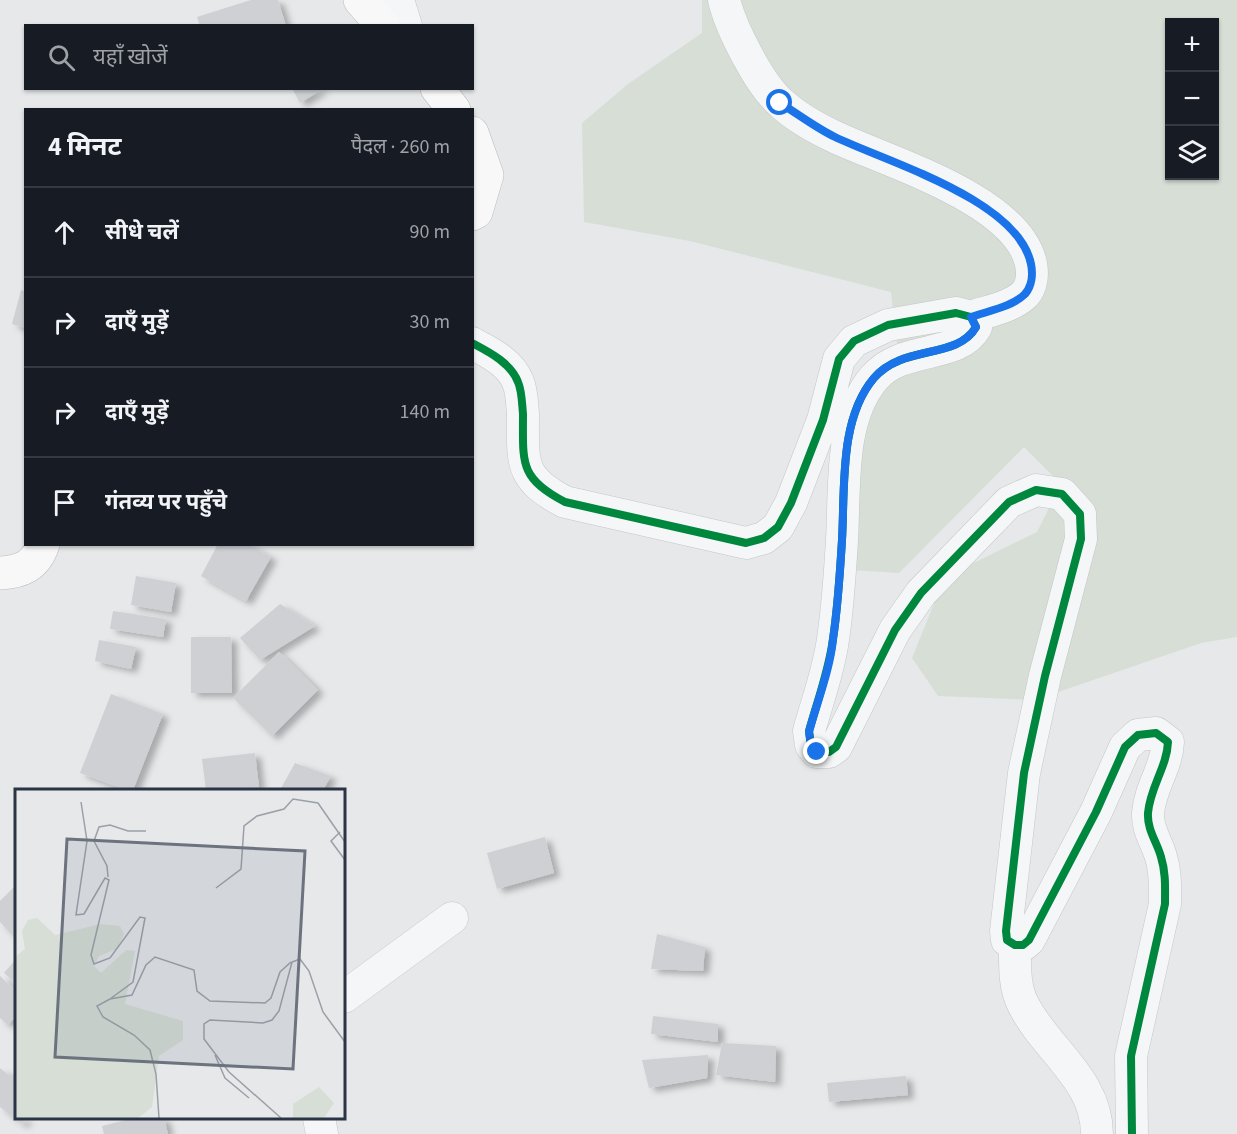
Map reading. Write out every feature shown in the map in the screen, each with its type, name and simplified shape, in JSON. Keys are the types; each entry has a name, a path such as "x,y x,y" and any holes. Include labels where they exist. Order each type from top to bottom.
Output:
{"highway":[{"path":"360,0 381,24"},
{"path":"439,90 452,108"},
{"path":"474,139 487,175 474,213"},
{"path":"0,573 19,573 45,549"}],"street":[{"path":"398,0 405,24"},
{"path":"474,344 506,365 518,381 522,401 523,452 529,476 542,490 565,502 746,543 764,538 778,527 791,503 823,420 839,359 854,341 888,325 956,313 971,317 1009,304 1026,293 1034,275 1029,253 1002,219 943,183 833,136 780,103 750,62 724,0"},
{"path":"971,317 976,327 963,343 903,357 875,377 856,408 847,453 839,589 833,643 809,732 811,746 817,752 829,752 836,747 895,630 921,593 982,527 1009,502 1036,490 1062,494 1080,514 1081,539 1045,676 1024,773 1006,931 1008,940 1015,945 1023,945 1029,940 1096,812 1125,747 1138,735 1156,733 1168,742 1167,757 1150,796 1148,816 1151,834 1161,856 1166,880 1165,904 1131,1056 1132,1134"},
{"path":"345,997 452,918"},
{"path":"1015,945 1016,979 1022,1003 1037,1027 1070,1064 1089,1096 1097,1134"},
{"path":"319,1119 322,1134"}],"shaded area":[{"path":"702,0 1237,0 1237,637 1201,643 1035,700 938,696 912,658 945,577 1037,532 1061,484 1024,447 899,573 851,570 850,507 876,380 898,353 891,292 690,241 584,222 582,123 628,84 702,33"}],"building":[{"path":"251,0 278,0 285,24 199,24 197,17"},
{"path":"293,90 321,90 300,103"},
{"path":"21,290 24,291 24,327 12,324"},
{"path":"217,546 252,546 271,557 246,601 201,576"},
{"path":"136,576 176,583 171,612 131,605"},
{"path":"280,604 315,626 260,660 240,638"},
{"path":"113,611 166,619 163,637 110,629"},
{"path":"191,637 231,637 232,693 191,693"},
{"path":"99,640 136,647 131,669 95,661"},
{"path":"279,652 318,690 272,736 233,698"},
{"path":"111,694 163,714 133,789 123,789 80,773"},
{"path":"255,753 259,787 206,789 202,759"},
{"path":"295,763 331,776 324,789 281,789"},
{"path":"545,837 554,873 497,889 487,853"},
{"path":"15,886 15,938 0,922 0,901"},
{"path":"657,934 705,947 703,971 651,969"},
{"path":"15,960 15,982 4,973"},
{"path":"0,976 15,990 15,1017 8,1025 0,1018"},
{"path":"653,1016 718,1024 718,1042 651,1034"},
{"path":"722,1043 776,1046 775,1082 716,1075"},
{"path":"708,1055 707,1078 649,1088 642,1060"},
{"path":"0,1068 15,1080 15,1119 0,1107"},
{"path":"906,1076 908,1095 829,1102 827,1083"},
{"path":"16,1119 26,1119 22,1124"},
{"path":"130,1119 164,1119 168,1134 104,1134 102,1126"}],"cycle path":[{"path":"474,344 499,359 515,375 522,398 524,457 531,477 539,485 565,502 746,543 764,538 778,527 791,503 823,420 839,359 854,341 888,325 956,313 971,317 976,327 956,344 900,360 886,367 874,378 855,413 846,455 835,627 829,662 809,731 811,745 817,752 829,752 836,747 895,630 921,593 1009,502 1036,490 1062,494 1080,514 1081,539 1045,676 1024,773 1006,931 1007,940 1015,945 1023,945 1029,940 1096,812 1125,747 1138,735 1156,733 1168,742 1165,760 1152,794 1148,813 1149,825 1164,869 1165,904 1131,1056 1132,1134"}],"route":[{"path":"780,103 833,136 933,177 1002,219 1029,253 1034,275 1026,293 1009,304 971,317 976,327 963,343 903,357 875,377 856,408 847,453 839,589 833,643 809,732 811,746 817,752"}]}
